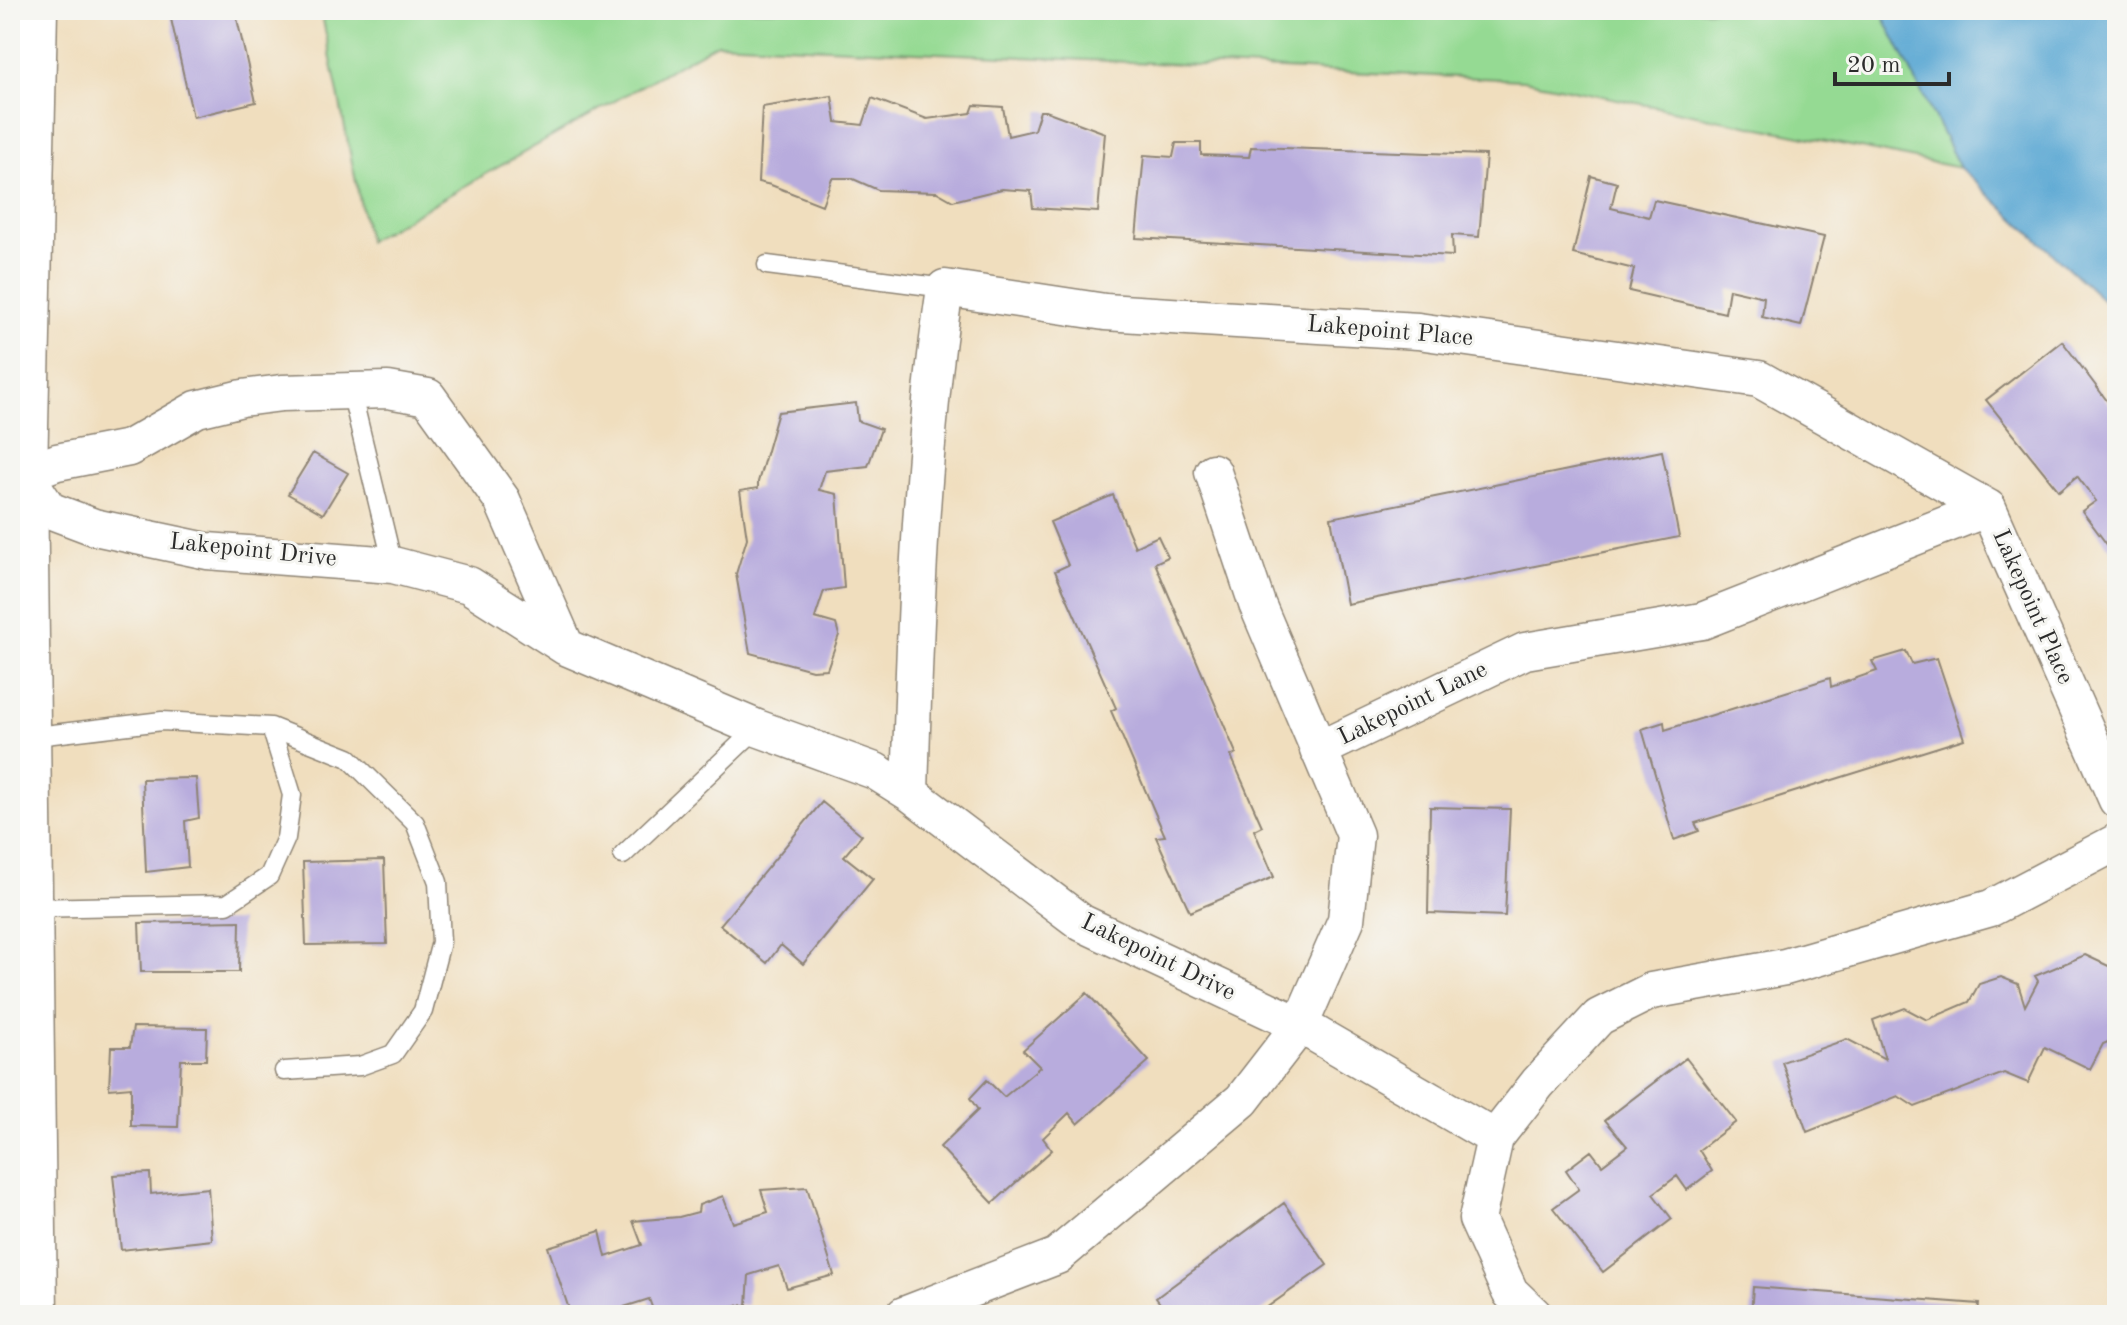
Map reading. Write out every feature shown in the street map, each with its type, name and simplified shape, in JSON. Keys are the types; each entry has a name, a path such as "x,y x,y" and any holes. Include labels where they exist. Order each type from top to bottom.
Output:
{"main road":[{"path":"35,10 18,474 28,737 35,1315"}],"street":[{"path":"910,793 916,599 933,365 945,288"},
{"name":"Lakepoint Place","path":"945,288 1105,312 1418,331 1759,379 1988,508 2117,800"},
{"path":"18,474 57,462 129,448 197,409 242,398 282,393 388,390 428,397 502,500 566,647"},
{"path":"1213,472 1257,604 1318,750"},
{"name":"Lakepoint Drive","path":"18,474 49,510 94,527 207,551 393,565 469,585 566,647 757,728 875,771 910,793 1082,923 1300,1025 1495,1138"},
{"name":"Lakepoint Lane","path":"904,1315 1057,1256 1242,1100 1300,1025 1346,920 1355,835 1318,750 1525,651 1702,621 1988,508"},
{"path":"1534,1315 1510,1292 1477,1219 1495,1138 1538,1083 1599,1017 1651,991 1785,967 1991,908 2117,842"}],"lane":[{"path":"767,265 945,288"},
{"path":"351,391 393,565"},
{"path":"28,737 162,721 271,727 349,758 415,823 438,882 441,942 423,1011 393,1054 360,1066 284,1071"},
{"path":"30,908 227,904 269,876 286,838 292,795 271,727"},
{"path":"623,855 757,728"}],"green space":[{"path":"321,10 1883,10 1885,20 1960,168 1523,80 717,43 368,241"}],"water":[{"path":"1883,10 2117,10 2117,313 1960,168 1885,20"}],"building":[{"path":"169,10 235,10 256,102 193,117"},
{"path":"832,96 836,122 863,125 872,98 927,119 971,113 974,105 1003,107 1008,136 1034,130 1040,111 1105,133 1098,212 1033,208 1031,191 1002,189 953,201 937,192 878,190 851,178 832,178 822,205 758,182 762,107"},
{"path":"1176,143 1201,143 1201,155 1249,157 1251,147 1486,155 1479,237 1452,235 1453,256 1136,238 1144,155 1173,157"},
{"path":"1591,176 1617,183 1611,208 1649,217 1654,200 1824,237 1801,326 1762,317 1764,297 1729,289 1725,313 1629,291 1634,269 1573,254"},
{"path":"2062,341 2117,414 2117,558 2082,511 2096,501 2077,476 2059,491 1986,400"},
{"path":"856,403 858,421 881,429 868,466 825,471 819,490 837,494 844,588 824,591 815,618 836,624 839,635 827,669 812,670 750,653 736,574 747,538 740,491 758,488 778,412"},
{"path":"1662,451 1679,537 1347,604 1331,518"},
{"path":"313,453 348,473 323,514 288,494"},
{"path":"1113,495 1135,547 1158,536 1168,557 1155,563 1236,753 1231,756 1262,826 1254,830 1274,877 1190,912 1156,837 1165,836 1111,711 1116,708 1055,571 1068,565 1050,522"},
{"path":"1906,651 1912,664 1937,658 1964,739 1695,823 1699,831 1674,840 1642,729 1664,722 1665,730 1830,678 1831,687 1877,671 1872,661"},
{"path":"196,778 199,818 185,821 188,867 146,872 142,779"},
{"path":"822,802 862,835 844,856 873,879 803,964 781,945 767,963 720,925"},
{"path":"1430,807 1510,809 1505,916 1428,913"},
{"path":"384,860 387,944 306,945 303,862"},
{"path":"240,921 239,972 141,972 139,923"},
{"path":"2085,955 2115,969 2117,975 2117,1038 2103,1044 2090,1069 2045,1047 2028,1083 2004,1073 1915,1107 1898,1096 1807,1132 1782,1062 1847,1039 1885,1059 1873,1020 1905,1008 1927,1020 1969,1002 1979,984 2001,977 2018,984 2025,1006 2038,981 2035,976"},
{"path":"1087,993 1149,1061 1078,1124 1069,1113 1043,1138 1052,1150 993,1203 940,1147 978,1110 970,1098 987,1080 1004,1097 1040,1067 1023,1050"},
{"path":"133,1027 207,1028 206,1060 181,1060 178,1127 131,1126 131,1087 109,1089 111,1047 130,1047"},
{"path":"1686,1058 1736,1122 1699,1150 1712,1171 1687,1190 1677,1176 1653,1194 1672,1219 1603,1272 1553,1208 1579,1189 1566,1170 1591,1151 1602,1165 1627,1146 1605,1120"},
{"path":"150,1173 151,1194 208,1188 212,1240 121,1250 113,1175"},
{"path":"807,1187 834,1275 787,1288 779,1266 749,1275 747,1305 655,1315 649,1299 624,1307 624,1315 571,1315 548,1247 600,1231 606,1257 642,1245 633,1221 698,1212 699,1205 723,1196 733,1223 768,1212 761,1190"},
{"path":"1284,1203 1327,1265 1256,1315 1169,1315 1156,1298"},
{"path":"1753,1287 1979,1304 1978,1315 1751,1315"}]}
